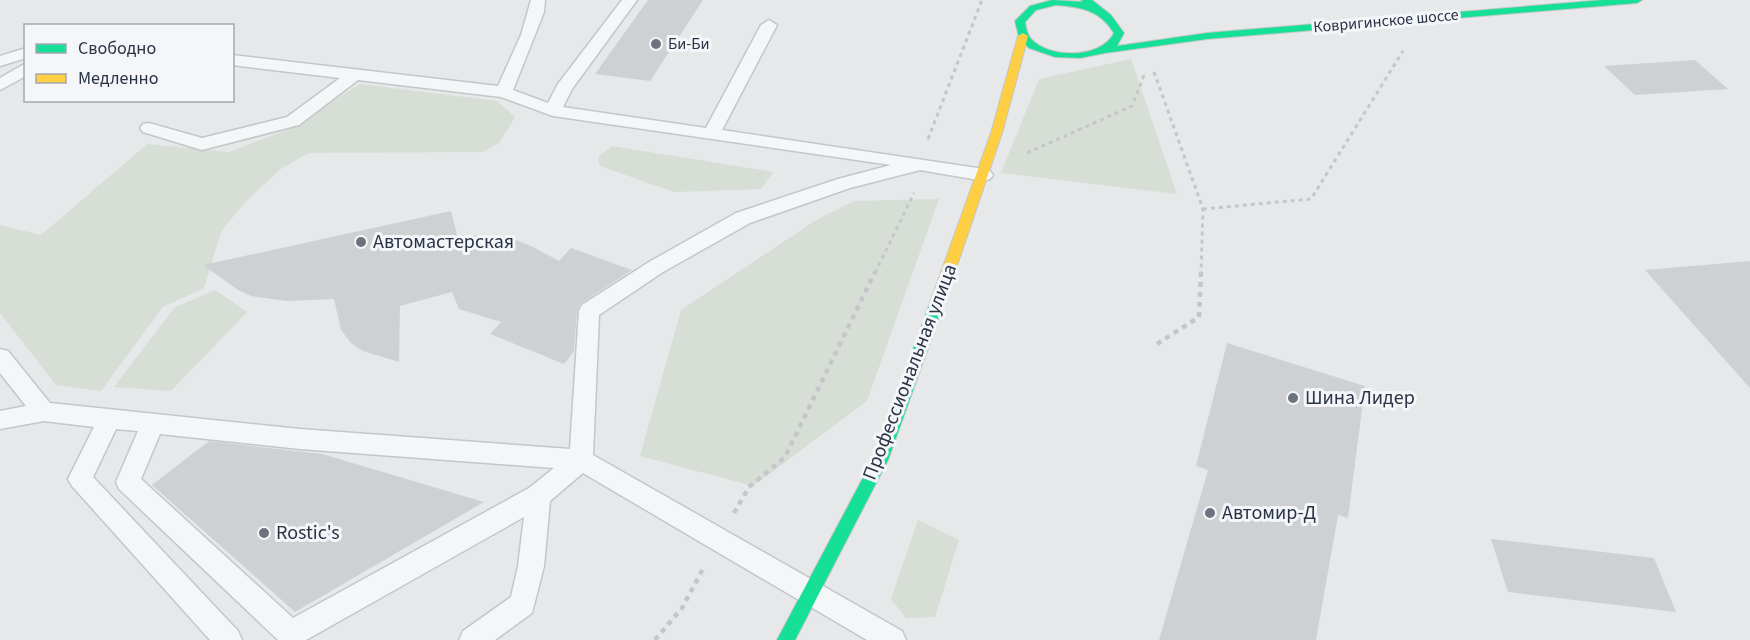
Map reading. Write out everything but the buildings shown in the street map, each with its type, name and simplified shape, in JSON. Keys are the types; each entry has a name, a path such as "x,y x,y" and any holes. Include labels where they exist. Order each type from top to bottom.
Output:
{"main road":[{"name":"Ковригинское шоссе","path":"1107,50 1207,36 1637,0"},
{"name":"Профессиональная улица","path":"1068,56 1041,50 1023,36 1020,21 1035,4 1063,2 1091,4 1114,21"},
{"name":"Ковригинское шоссе","path":"1114,21 1135,30 1207,36"},
{"path":"1107,50 1118,36 1118,29 1114,21"},
{"name":"Профессиональная улица","path":"786,640 880,460 984,176 990,150 1010,93 1023,36"},
{"name":"Профессиональная улица","path":"1010,93 1023,76 1036,68 1068,56 1096,54 1107,50"}],"lane":[{"path":"504,92 537,14 538,0"},
{"path":"553,111 564,88 630,0"},
{"path":"712,133 769,25"},
{"path":"0,61 24,54"},
{"path":"234,60 504,92 553,111 924,164 984,176"},
{"path":"0,85 24,69"},
{"path":"148,128 202,144 293,121 355,75"},
{"path":"153,422 128,482 291,634 538,496 581,460 589,311 656,267 743,218 845,183 924,164"},
{"path":"0,357 44,412"},
{"path":"0,420 44,412 300,439 581,460 892,640"},
{"path":"110,418 80,479 228,640"},
{"path":"473,640 523,604 531,566 538,496"}],"path":[{"path":"655,640 681,608 749,487 784,457 924,164 924,143 928,140 982,0"},
{"path":"1203,209 1311,199 1402,51"},
{"path":"928,140 1026,153 1132,106 1146,69"},
{"path":"1154,70 1203,209 1199,317 1157,344"}],"shaded area":[{"path":"1131,59 1177,194 1001,173 1039,79"},
{"path":"360,84 497,101 515,117 499,143 484,152 309,153 282,168 245,202 221,232 204,288 163,307 101,391 56,385 0,313 0,225 41,235 147,144 229,152 289,129"},
{"path":"612,146 773,172 761,189 674,192 600,166 598,157"},
{"path":"939,199 867,401 753,486 640,456 681,310 818,219 854,201"},
{"path":"215,290 247,312 171,391 114,387 174,308"},
{"path":"918,520 959,540 935,617 906,618 891,599"}],"traffic: fast":[{"path":"1086,0 1095,8"},
{"path":"1107,50 1207,36 1637,0"},
{"path":"1056,2 1085,5 1101,11 1119,33 1112,45 1093,53 1067,56 1043,51 1033,46 1025,39 1020,21 1033,8 1056,2"},
{"path":"786,640 880,460 941,292"}],"traffic: slow":[{"path":"941,292 996,133 1023,36"}],"place":[{"name":"Би-Би","path":"656,44"},
{"name":"Автомастерская","path":"361,242"},
{"name":"Шина Лидер","path":"1293,398"},
{"name":"Автомир-Д","path":"1210,513"},
{"name":"Rostic's","path":"264,533"}]}
